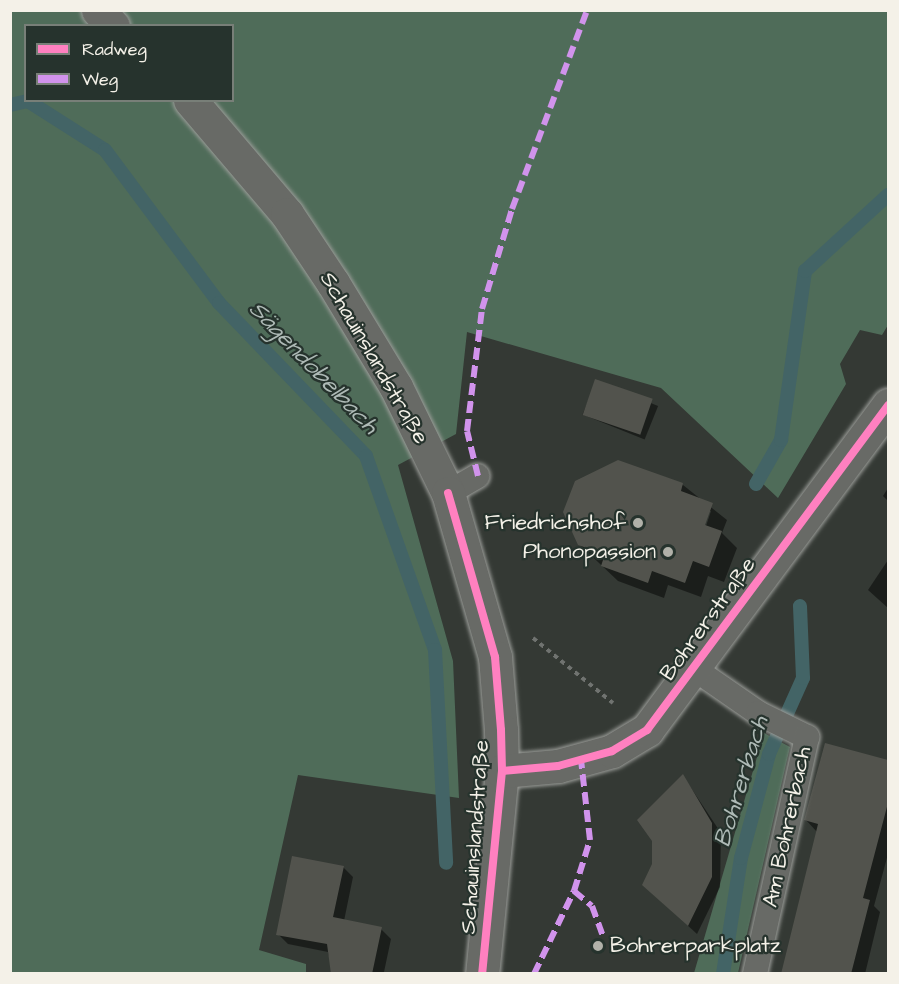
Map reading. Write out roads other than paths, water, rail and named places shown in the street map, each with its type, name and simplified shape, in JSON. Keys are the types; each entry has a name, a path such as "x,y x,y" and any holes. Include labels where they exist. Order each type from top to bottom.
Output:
{"main road":[{"path":"98,10 111,24"},
{"name":"Schauinslandstraße","path":"192,102 286,214 333,284 396,387 448,493 495,657 502,771 482,974"},
{"name":"Bohrerstraße","path":"502,771 558,766 612,751 646,730 696,670 888,405"}],"lane":[{"path":"448,493 478,476"},
{"name":"Am Bohrerbach","path":"696,670 758,713 807,737 754,974"}],"waterway":[{"name":"Sägendobelbach","path":"10,105 24,102"},
{"name":"Sägendobelbach","path":"30,102 105,150 219,303 366,456 435,650 446,863"},
{"name":"Bohrerbach","path":"756,484 781,440 805,271 888,195"},
{"name":"Bohrerbach","path":"723,974 741,858 769,754 803,678 800,606"}],"place":[{"name":"Friedrichshof","path":"638,523"},
{"name":"Phonopassion","path":"668,552"},
{"name":"Bohrerparkplatz","path":"598,946"}]}
